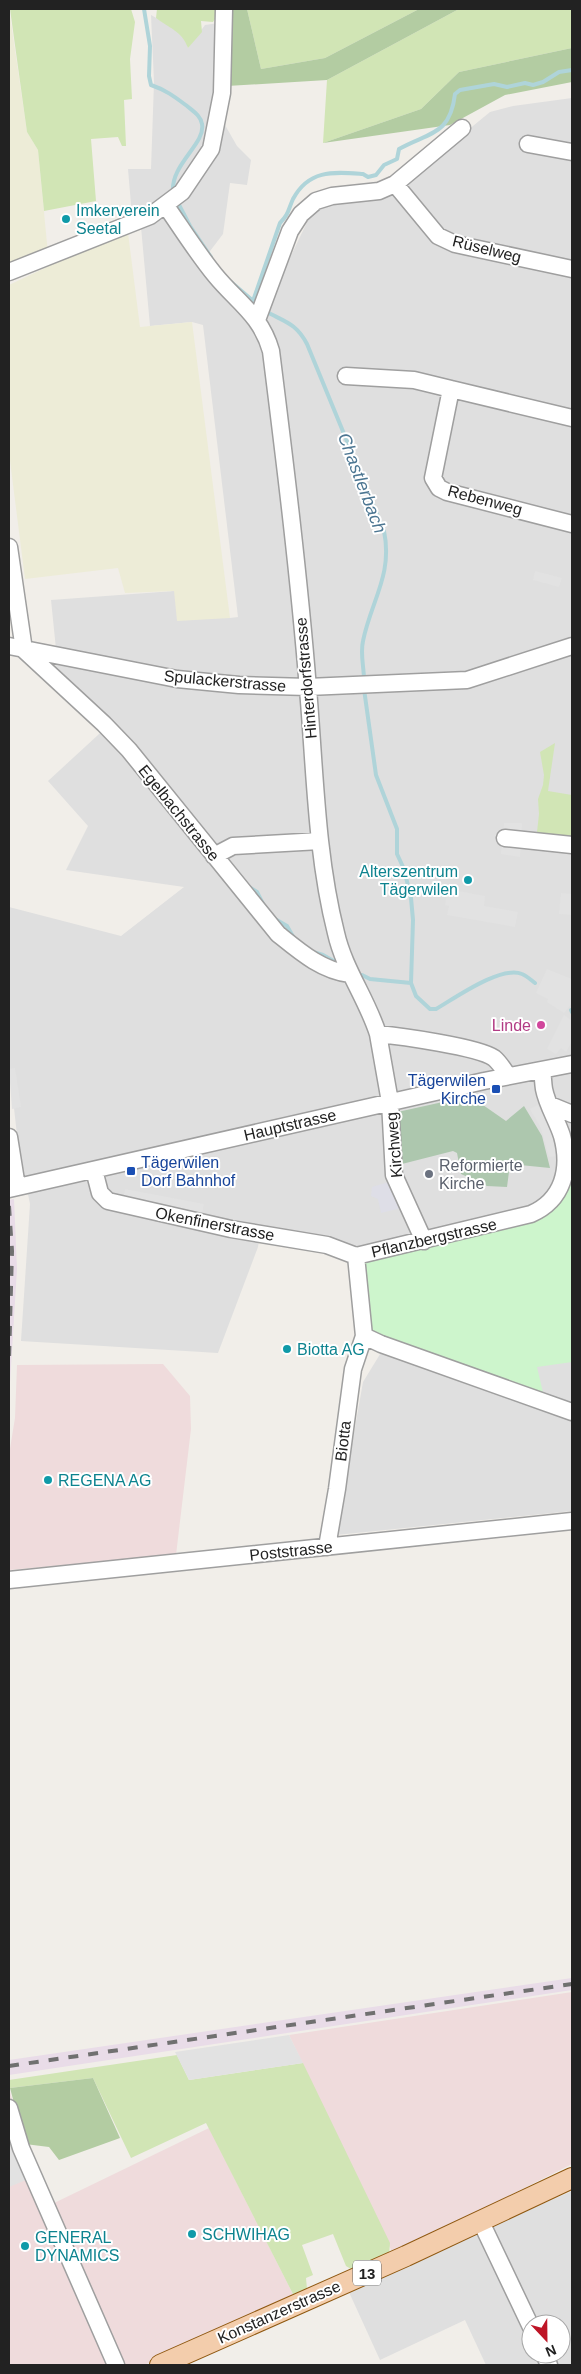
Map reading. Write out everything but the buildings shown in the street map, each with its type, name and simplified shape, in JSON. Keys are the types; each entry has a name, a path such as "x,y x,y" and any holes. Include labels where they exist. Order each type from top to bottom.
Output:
{"main road":[{"name":"Konstanzerstrasse","path":"160,2365 481,2222 572,2178"}],"street":[{"path":"9,272 114,232 150,216 182,192 211,148 222,93 224,9"},
{"path":"260,312 290,231 300,214 316,201 332,196 379,191 395,184 462,128"},
{"path":"528,144 572,152"},
{"name":"Rüselweg","path":"395,184 438,236 455,244 572,269"},
{"name":"Hinterdorfstrasse","path":"167,205 215,274 260,312 271,350 288,490 308,687 320,841 335,932 350,974 378,1034"},
{"path":"346,376 414,380 572,418"},
{"name":"Rebenweg","path":"451,388 433,472 435,483 447,492 572,524"},
{"path":"9,547 16,648"},
{"name":"Spulackerstrasse","path":"16,648 177,679 239,685 308,687 467,680 572,646"},
{"name":"Egelbachstrasse","path":"16,648 104,724 129,750 278,934 304,955 338,973 350,974"},
{"path":"505,838 572,845"},
{"path":"214,856 233,846 320,841"},
{"path":"378,1034 403,1037 486,1054 500,1063 508,1076"},
{"name":"Kirchweg","path":"378,1034 390,1102 394,1175 424,1241"},
{"name":"Hauptstrasse","path":"13,1188 390,1102 572,1064"},
{"name":"Pflanzbergstrasse","path":"364,1336 356,1256 531,1214 550,1203 561,1184 565,1157 562,1137 544,1090 542,1070"},
{"path":"550,1105 572,1114"},
{"path":"9,1137 13,1188"},
{"name":"Okenfinerstrasse","path":"94,1170 100,1193 108,1201 231,1229 327,1245 356,1256"},
{"path":"364,1336 381,1344 572,1412"},
{"name":"Biotta","path":"327,1547 337,1489 353,1369 364,1336"},
{"name":"Poststrasse","path":"9,1580 572,1521"},
{"path":"9,2108 21,2148 116,2365"},
{"path":"481,2222 524,2314"}],"shaded area":[{"path":"151,15 174,28 186,41 188,48 205,25 219,23 216,96 225,125 237,146 251,160 247,185 230,183 223,234 201,263 256,328 312,212 325,203 359,200 445,149 490,112 513,106 572,98 572,1511 336,1535 363,1382 382,1351 371,1248 351,1246 261,1227 258,1247 218,1353 21,1341 30,1204 18,1144 9,1063 9,907 121,936 184,887 66,870 88,826 48,781 111,723 55,673 56,649 51,600 174,591 230,618 238,617 203,325 192,322 150,326 141,227 132,216 128,169 151,169 154,82"},
{"path":"535,571 562,578 559,587 533,580"},
{"path":"504,823 522,823 520,857 501,854"},
{"path":"448,889 485,896 484,906 518,912 515,927 447,915 449,906 445,905"},
{"path":"561,893 572,894 572,915 559,914"},
{"path":"547,969 572,979 572,1003 564,1013 547,1002 548,999 536,993"},
{"path":"564,1015 572,1021 571,1043 566,1052 561,1048 556,1054 547,1049"},
{"path":"15,1068 21,1107 12,1109 9,1069"},
{"path":"538,1105 552,1134 557,1156 549,1157 541,1128 530,1109"},
{"path":"392,1181 405,1207 381,1213 378,1199 371,1196 372,1187"},
{"path":"125,1189 204,1204 202,1215 123,1200"},
{"path":"14,1199 17,1269 9,1399 9,1200"},
{"name":"REGENA AG","path":"163,1364 190,1396 191,1429 176,1555 9,1570 9,1455 15,1418 17,1365"},
{"path":"572,1978 572,1990 9,2075 9,2060"},
{"path":"572,1992 572,2164 393,2254 289,2035"},
{"path":"289,2035 303,2063 189,2080 175,2052"},
{"path":"9,2087 22,2144 50,2205 209,2128 295,2298 144,2365 9,2365"},
{"path":"12,2143 26,2180 9,2187 9,2145"},
{"path":"572,2191 572,2365 486,2365 465,2320 380,2360 348,2290"}],"green space":[{"path":"9,9 27,132 38,150 48,254 9,269"},
{"path":"10,9 131,9 135,22 130,59 132,99 124,100 126,146 122,146 118,137 91,139 96,201 44,211 38,150 27,132"},
{"path":"157,9 219,9 213,22 201,21 202,32 188,48 175,30 156,18"},
{"path":"233,9 247,9 261,69 325,58 419,9 459,9 327,80 227,86"},
{"path":"247,9 419,9 325,58 261,69"},
{"path":"459,9 572,9 572,48 459,72 421,109 323,143 327,80"},
{"path":"572,48 572,82 505,95 450,125 323,143 421,109 459,72"},
{"path":"128,233 140,327 192,322 230,618 177,621 174,591 125,593 118,568 25,579 9,453 9,285 83,250"},
{"path":"555,743 548,791 572,795 572,839 539,835 537,832 538,799 544,775 540,752"},
{"path":"470,1096 506,1121 524,1106 542,1136 550,1168 510,1164 507,1187 487,1186 461,1174 457,1153 453,1151 398,1165 393,1113"},
{"path":"572,1159 572,1362 537,1367 545,1401 364,1336 356,1256 532,1221 558,1203 565,1189"},
{"path":"177,2055 189,2080 303,2063 390,2243 389,2255 354,2271 346,2266 333,2234 302,2245 313,2275 306,2278 307,2289 302,2295 295,2298 206,2123 131,2158 93,2078 10,2088 9,2080"},
{"path":"93,2078 120,2138 59,2160 49,2147 25,2144 10,2088"}],"waterway":[{"name":"Chastlerbach","path":"144,9 150,46 149,76 151,85 166,91 187,106 198,116 202,124 202,132 199,139 177,173 173,193"},
{"path":"253,301 280,223 287,214 299,189 307,182 323,174 332,173 363,174 368,177 376,175 384,165 397,159 399,149 429,135 443,125 452,108 455,94 460,90 494,84 507,87 525,83 533,85 543,82 559,72 572,70"},
{"name":"Chastlerbach","path":"177,201 190,226 211,257"},
{"name":"Chastlerbach","path":"231,282 258,305"},
{"name":"Chastlerbach","path":"265,311 294,327 307,344 384,531 386,561 380,588 362,646 364,680"},
{"name":"Chastlerbach","path":"364,689 376,775 397,829 397,854 404,869 411,898 413,920 411,983 416,996 430,1009 436,1009 478,984 502,974 513,972 522,974 535,983"},
{"path":"249,887 257,892 264,906"},
{"path":"275,919 287,926 295,940"},
{"path":"313,952 337,963"},
{"path":"362,975 370,979 411,983"}],"railway":[{"path":"9,1206 12,1251 9,1360"},
{"path":"9,2066 572,1984"}],"place":[{"name":"Imkerverein Seetal","path":"66,219"},
{"name":"Alterszentrum Tägerwilen","path":"468,880"},
{"name":"Linde","path":"541,1025"},
{"name":"Tägerwilen Kirche","path":"496,1089"},
{"name":"Tägerwilen Dorf Bahnhof","path":"131,1171"},
{"name":"Reformierte Kirche","path":"429,1174"},
{"name":"Biotta AG","path":"287,1349"},
{"name":"REGENA AG","path":"48,1480"},
{"name":"SCHWIHAG","path":"192,2234"},
{"name":"GENERAL DYNAMICS","path":"25,2246"}]}
